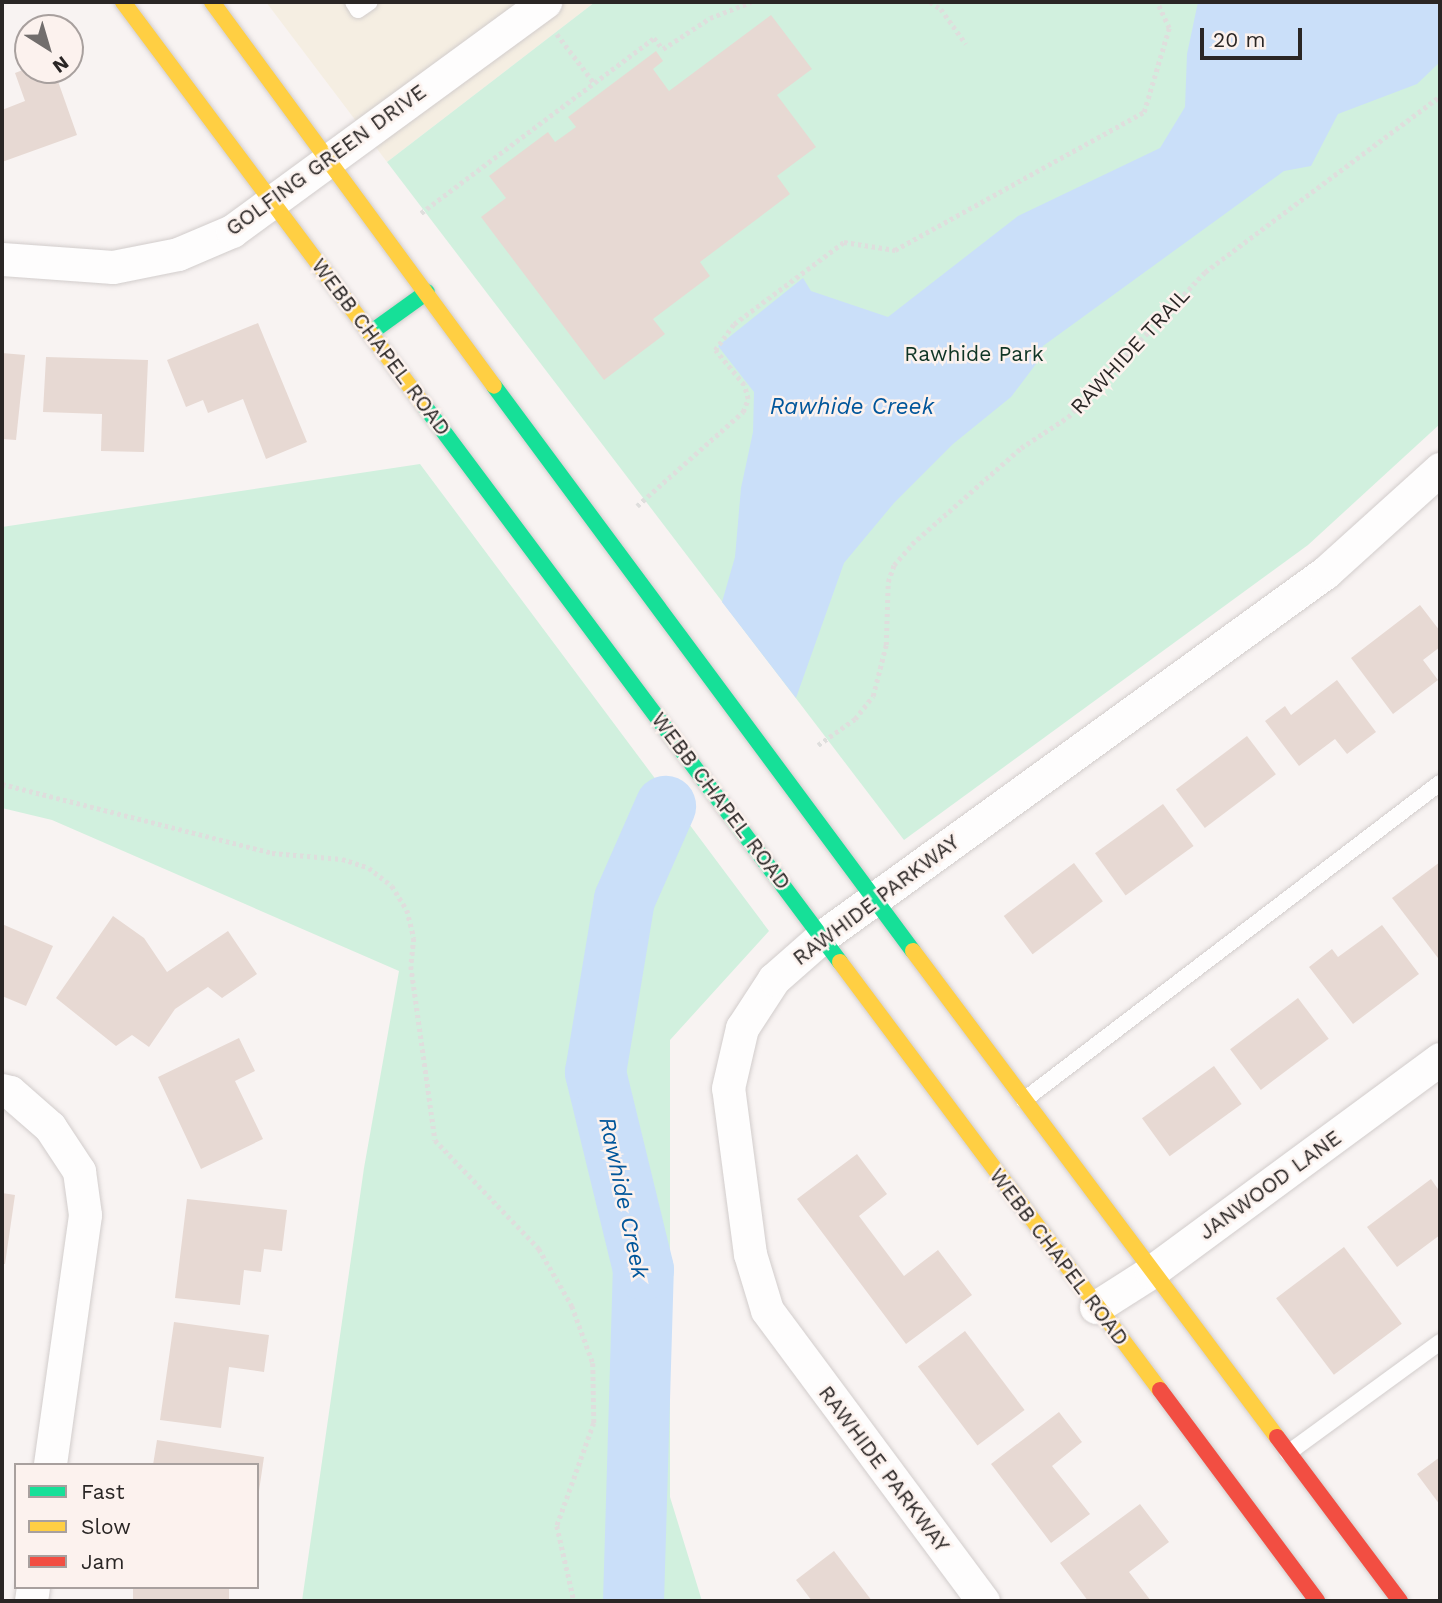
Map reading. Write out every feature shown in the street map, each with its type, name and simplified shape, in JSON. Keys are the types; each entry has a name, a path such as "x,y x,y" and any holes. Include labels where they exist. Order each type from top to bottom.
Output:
{"main road":[{"name":"WEBB CHAPEL ROAD","path":"123,2 1317,1601"},
{"path":"212,2 1023,1101 1400,1601"},
{"path":"370,333 427,292"}],"street":[{"name":"GOLFING GREEN DRIVE","path":"2,259 113,267 178,254 232,231 330,160 548,13"},
{"name":"RAWHIDE PARKWAY","path":"983,1601 767,1310 750,1254 728,1088 742,1028 774,979 822,936 1326,572 1440,469"},
{"name":"JANWOOD LANE","path":"1096,1307 1151,1272 1440,1059"},
{"path":"2,1090 10,1092 50,1127 79,1171 85,1215 50,1463"}],"lane":[{"path":"352,2 358,10 370,2"},
{"path":"1023,1101 1440,783"},
{"path":"1287,1453 1440,1342"}],"path":[{"path":"421,213 654,38 663,49 709,18 751,2"},
{"path":"930,2 942,9 966,44"},
{"path":"637,506 743,412 748,399 744,384 715,350 734,324 844,242 895,250 1144,112 1169,28 1157,2"},
{"path":"548,13 594,84"},
{"name":"RAWHIDE TRAIL","path":"818,746 856,719 873,696 886,645 888,582 894,565 912,544 1021,448 1068,417 1205,272 1440,96"},
{"path":"2,784 65,804 272,853 342,859 369,868 392,886 407,910 414,938 411,966 435,1140 539,1249 572,1306 593,1363 594,1423 557,1526 574,1601"}],"shaded area":[{"path":"266,2 595,2 387,162"}],"green space":[{"name":"Rawhide Park","path":"595,2 1440,2 1440,424 1308,545 904,840 387,162"},
{"path":"420,464 769,931 670,1040 670,1497 702,1601 302,1601 364,1168 399,971 52,820 2,808 2,527"}],"water":[{"name":"Rawhide Creek","path":"1198,2 1440,2 1440,62 1417,84 1338,114 1311,166 1284,171 1043,346 1036,364 1011,397 953,444 894,503 844,563 796,698 722,602 735,557 741,488 753,432 754,392 718,346 803,278 811,291 888,317 1018,216 1160,148 1185,107 1187,54"}],"building":[{"path":"771,15 812,69 777,95 816,147 777,176 790,194 700,262 710,276 653,319 665,334 604,380 481,217 506,198 489,176 548,132 555,142 576,127 568,117 656,51 663,61 653,69 669,91"},
{"path":"19,84 59,84 77,135 2,162 2,110 25,101"},
{"path":"258,323 307,442 266,459 243,399 208,413 203,400 186,407 167,360"},
{"path":"2,353 25,355 16,440 2,439"},
{"path":"46,357 148,360 144,452 101,451 102,414 43,412"},
{"path":"1420,605 1440,631 1440,647 1423,660 1438,680 1393,714 1351,658"},
{"path":"1337,680 1376,732 1347,754 1335,739 1299,766 1265,721 1285,706 1291,715"},
{"path":"1247,736 1276,774 1205,828 1176,790"},
{"path":"1163,804 1194,846 1126,895 1095,853"},
{"path":"1440,862 1440,956 1438,958 1392,898"},
{"path":"1074,863 1103,901 1033,954 1004,916"},
{"path":"113,916 144,938 167,972 228,931 257,974 222,998 208,987 175,1009 149,1047 132,1035 116,1046 56,998"},
{"path":"2,924 53,946 26,1006 2,996"},
{"path":"1382,925 1419,974 1353,1024 1309,967 1332,949 1338,957"},
{"path":"1298,998 1329,1039 1261,1090 1230,1049"},
{"path":"239,1038 255,1071 235,1081 263,1139 201,1169 158,1077"},
{"path":"1214,1066 1242,1104 1170,1156 1142,1118"},
{"path":"857,1154 887,1194 859,1216 904,1276 938,1250 972,1295 906,1344 797,1199"},
{"path":"1431,1179 1440,1192 1440,1235 1397,1267 1367,1227"},
{"path":"2,1193 15,1195 5,1264 2,1264"},
{"path":"187,1199 287,1210 282,1251 264,1249 261,1272 244,1270 240,1305 175,1298"},
{"path":"1344,1247 1402,1324 1334,1375 1276,1298"},
{"path":"174,1322 269,1335 264,1372 229,1367 221,1428 160,1420"},
{"path":"965,1331 1025,1410 977,1446 918,1367"},
{"path":"1059,1412 1082,1442 1052,1466 1090,1514 1051,1543 991,1464"},
{"path":"157,1440 264,1457 259,1491 259,1463 153,1463"},
{"path":"1440,1457 1440,1505 1417,1474"},
{"path":"1140,1504 1169,1542 1129,1572 1151,1601 1088,1601 1060,1563"},
{"path":"834,1551 872,1601 812,1601 796,1580"},
{"path":"133,1589 229,1589 229,1601 133,1601"}],"waterway":[{"name":"Rawhide Creek","path":"633,1601 643,1269 595,1072 624,899 665,806"}],"traffic: fast":[{"path":"370,333 427,292"},
{"path":"494,386 913,951"},
{"path":"423,404 840,962"}],"traffic: slow":[{"path":"123,2 423,404"},
{"path":"212,2 494,386"},
{"path":"913,951 1277,1437"},
{"path":"840,962 1160,1390"}],"traffic: jam":[{"path":"1160,1390 1317,1601"},
{"path":"1277,1437 1400,1601"}]}
